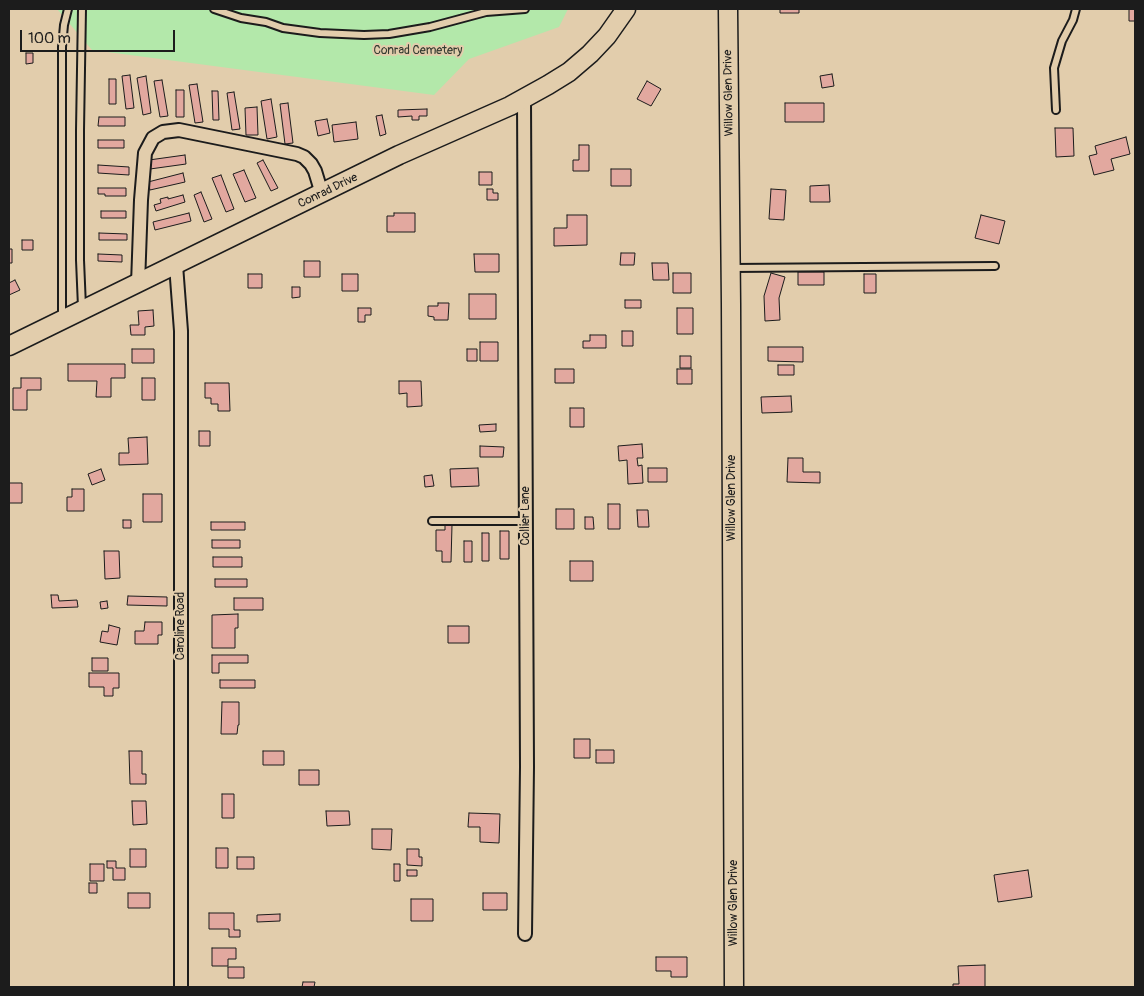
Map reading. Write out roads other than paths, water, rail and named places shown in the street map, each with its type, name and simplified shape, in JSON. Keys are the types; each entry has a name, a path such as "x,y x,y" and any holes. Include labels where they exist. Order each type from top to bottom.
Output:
{"main road":[{"name":"Conrad Drive","path":"9,346 399,155 524,99 562,76 590,54 607,36 626,9"},
{"name":"Willow Glen Drive","path":"728,9 734,987"}],"street":[{"name":"Collier Lane","path":"524,99 526,934"},
{"path":"138,284 145,153 153,138 163,132 178,130 297,154 312,164 322,194"},
{"name":"Caroline Road","path":"176,265 181,331 181,987"}],"lane":[{"path":"62,321 62,47 68,9"},
{"path":"82,9 80,260 82,311"},
{"path":"214,9 241,18 266,22 283,28 320,33 364,35 405,32 486,12 525,9"},
{"path":"1056,110 1054,68 1062,41 1073,20 1076,9"},
{"path":"731,268 996,266"},
{"path":"432,520 526,520"}],"park label":[{"name":"Conrad Cemetery","path":"418,51"}]}
